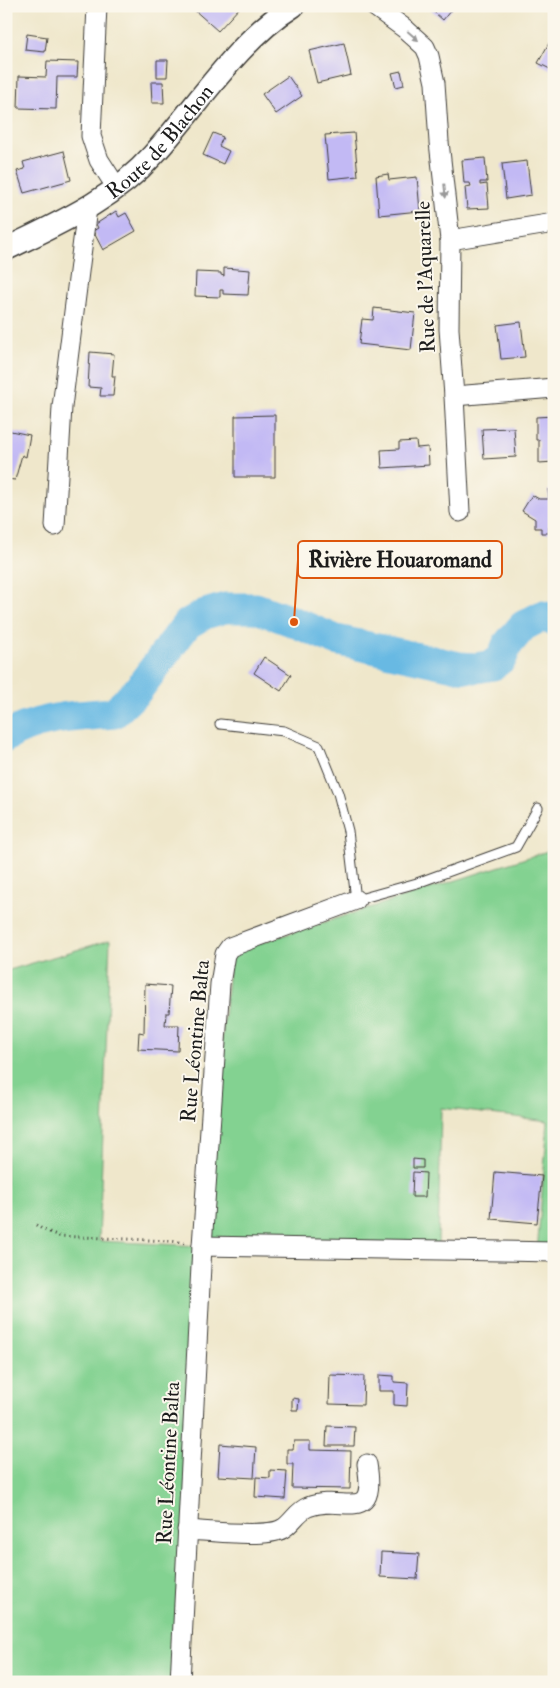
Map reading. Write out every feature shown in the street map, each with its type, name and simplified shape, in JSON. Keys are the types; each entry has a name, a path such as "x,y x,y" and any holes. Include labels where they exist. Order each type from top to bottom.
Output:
{"street":[{"path":"97,6 91,136 99,160 117,188"},
{"name":"Route de Blachon","path":"6,249 87,208 117,188 152,156 216,79 248,44 279,15 293,6"},
{"name":"Rue de l'Aquarelle","path":"374,6 425,47 435,83 439,142 450,240 449,329 460,512"},
{"path":"54,526 62,407 87,208"},
{"path":"450,240 554,223"},
{"path":"454,396 554,388"},
{"name":"Rue Léontine Balta","path":"180,1682 202,1246 220,984 225,954 230,947 356,900"},
{"path":"202,1246 554,1252"},
{"path":"187,1530 273,1532 289,1525 306,1507 360,1503 366,1499 369,1491 367,1464"}],"lane":[{"path":"220,724 284,731 319,746 338,793 348,831 356,900 417,883 516,847 538,808"}],"path":[{"path":"36,1224 42,1229 59,1236 171,1241 202,1246"}],"green space":[{"path":"554,849 554,1252 537,1252 548,1121 441,1108 438,1250 202,1246 180,1682 6,1682 6,971 110,940 99,1241 201,1246 230,959 241,949"}],"building":[{"path":"193,6 241,6 218,31 192,8"},
{"path":"427,6 454,6 443,20"},
{"path":"27,34 47,37 45,52 25,50"},
{"path":"344,43 351,75 317,83 309,51"},
{"path":"549,43 554,46 554,71 538,63"},
{"path":"157,60 168,60 167,77 157,77"},
{"path":"47,61 78,62 77,77 57,77 56,109 18,108 19,76 46,77"},
{"path":"401,71 404,85 396,87 392,73"},
{"path":"288,76 302,96 276,114 262,94"},
{"path":"151,82 163,82 164,103 152,103"},
{"path":"213,133 223,137 219,146 229,151 223,164 203,155"},
{"path":"354,133 358,176 329,179 325,135"},
{"path":"64,151 71,180 24,193 17,171 25,169 23,162"},
{"path":"485,158 487,182 480,182 480,185 487,184 489,208 467,209 465,187 471,186 470,183 464,183 462,160"},
{"path":"527,161 531,195 506,199 502,164"},
{"path":"388,174 389,180 417,177 420,211 379,215 376,176"},
{"path":"116,211 119,217 126,213 136,231 103,250 93,231 98,228 96,224"},
{"path":"224,268 250,270 248,295 223,294 223,290 220,290 220,297 195,296 196,272 221,273 224,276"},
{"path":"374,308 415,313 411,350 359,344 362,319 373,320"},
{"path":"521,322 525,357 501,359 497,325"},
{"path":"90,352 114,354 112,376 115,376 113,396 100,396 101,388 88,387"},
{"path":"275,415 275,477 235,477 235,416"},
{"path":"554,416 554,462 539,463 536,417"},
{"path":"514,428 516,457 484,459 482,429"},
{"path":"6,430 30,435 26,457 22,455 15,480 6,479"},
{"path":"416,441 417,448 428,447 429,465 382,468 381,450 399,449 399,442"},
{"path":"548,490 554,490 554,527 549,527 549,533 541,533 541,528 535,528 535,519 522,511 532,495 539,499 549,499"},
{"path":"264,657 291,675 281,691 254,673"},
{"path":"145,984 171,986 169,1013 166,1013 165,1025 179,1025 178,1051 138,1049 139,1032 144,1033"},
{"path":"413,1159 423,1160 423,1168 413,1168"},
{"path":"413,1172 426,1173 425,1197 412,1197"},
{"path":"495,1172 542,1176 537,1223 491,1219"},
{"path":"330,1375 364,1376 363,1405 329,1404"},
{"path":"379,1375 394,1376 394,1382 408,1383 407,1406 394,1405 394,1391 379,1391"},
{"path":"292,1398 299,1399 298,1410 292,1410"},
{"path":"327,1426 355,1427 354,1446 326,1446"},
{"path":"294,1441 310,1441 310,1450 351,1451 350,1489 292,1488 293,1464 287,1464 287,1449 293,1449"},
{"path":"220,1444 256,1447 254,1478 218,1476"},
{"path":"270,1470 287,1471 285,1499 255,1497 256,1477 270,1478"},
{"path":"381,1552 419,1554 417,1579 380,1577"}],"waterway":[{"path":"6,737 18,730 44,721 114,713 137,691 187,624 205,614 225,608 256,608 336,640 459,667 476,668 493,665 502,658 507,645 523,626 542,616 554,620"}],"place":[{"name":"Rivière Houaromand","path":"294,622"}]}
